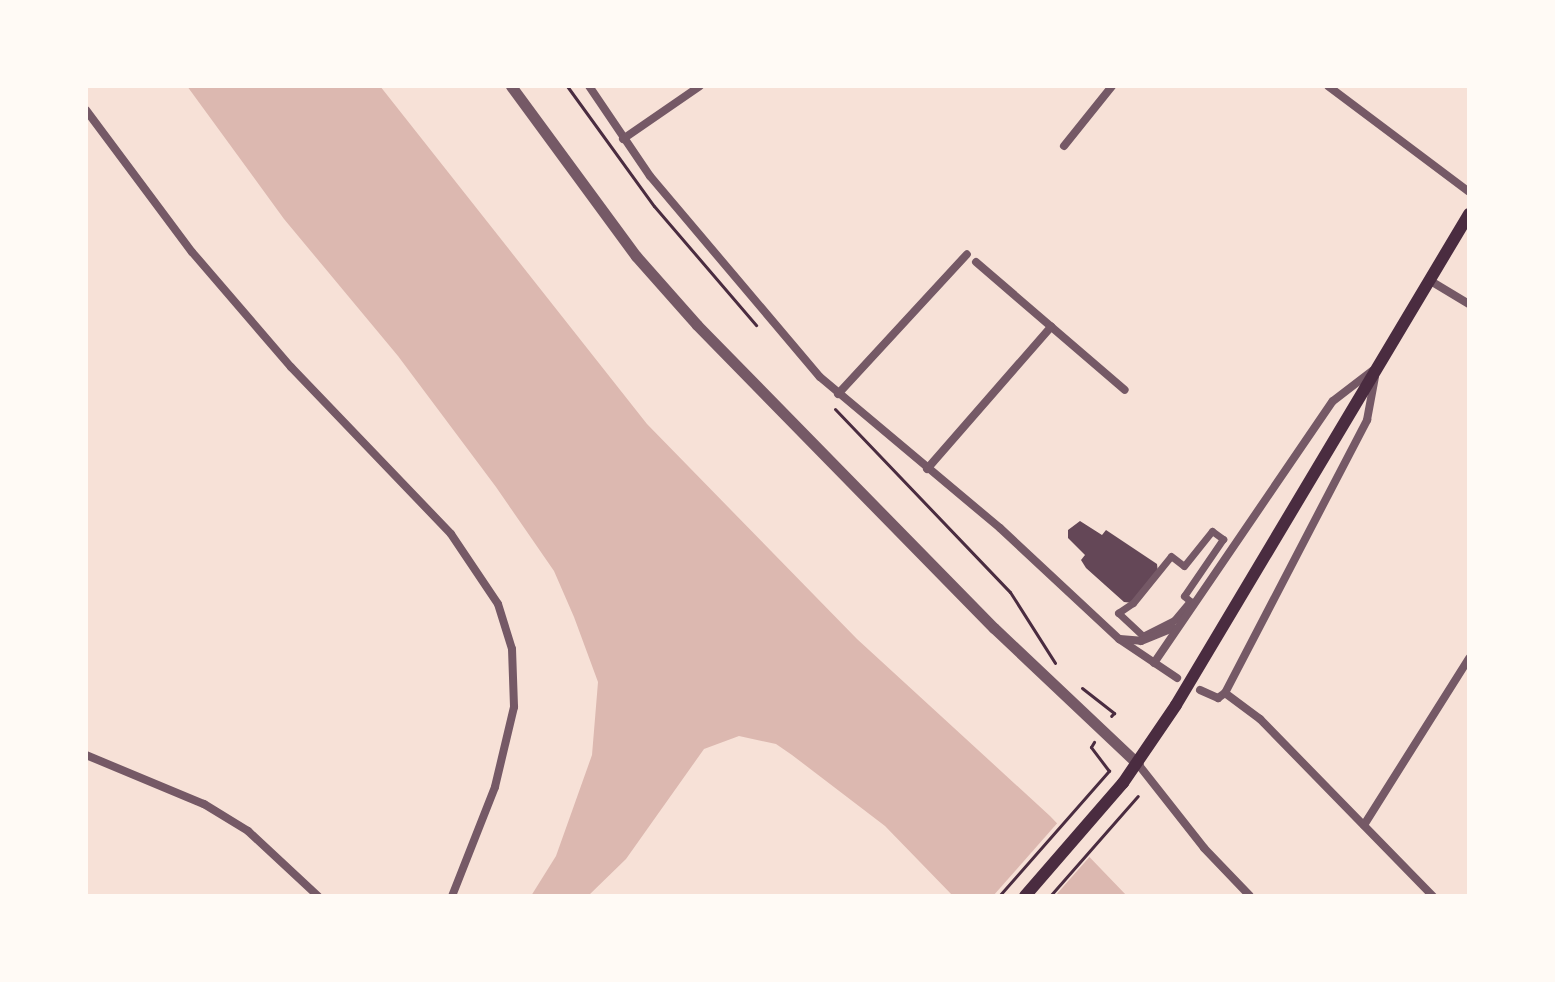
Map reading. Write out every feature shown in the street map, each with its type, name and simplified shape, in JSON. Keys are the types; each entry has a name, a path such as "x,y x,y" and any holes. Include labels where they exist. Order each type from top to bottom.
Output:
{"main road":[{"path":"1025,896 1138,764 1469,214"}],"street":[{"path":"511,86 636,256 697,325 994,628 1138,764 1204,848 1250,896"},
{"path":"589,86 623,139 736,281 838,394 1000,528 1119,639 1177,678"},
{"path":"623,139 700,86"},
{"path":"1064,146 1112,86"},
{"path":"1328,86 1469,192"},
{"path":"86,110 144,188 291,367 451,534 498,604 512,649 514,707 495,787 452,896"},
{"path":"838,394 967,254"},
{"path":"976,262 1125,390"},
{"path":"1429,280 1469,304"},
{"path":"927,469 1051,327"},
{"path":"1154,663 1174,628 1333,401 1376,368"},
{"path":"1200,690 1218,698 1225,693 1367,420 1376,368"},
{"path":"1212,531 1223,539 1184,596 1190,601 1174,620 1143,636 1118,613 1133,603 1171,556 1184,566 1212,531"},
{"path":"1119,639 1141,641 1174,628"},
{"path":"1364,825 1469,658"},
{"path":"1225,693 1260,719 1433,896"},
{"path":"86,755 204,804 248,831 318,896"}],"path":[{"path":"847,422 1010,592 1013,605 1052,652 1053,665 1065,675"},
{"path":"1078,684 1114,713"},
{"path":"999,896 1109,771 1091,747"},
{"path":"1050,896 1138,796"}],"shaded area":[{"path":"187,86 380,86 647,424 857,639 1050,816 1127,896 953,896 885,826 792,755 776,744 739,736 704,749 626,859 588,896 531,896 556,856 592,755 598,682 574,617 554,571 496,487 398,356 284,219"}],"pier":[{"path":"1060,820 1092,854 1055,896 993,896"}],"building":[{"path":"1080,521 1102,535 1106,530 1157,564 1158,573 1133,603 1124,602 1086,568 1081,560 1085,555 1068,538 1068,530"}]}
